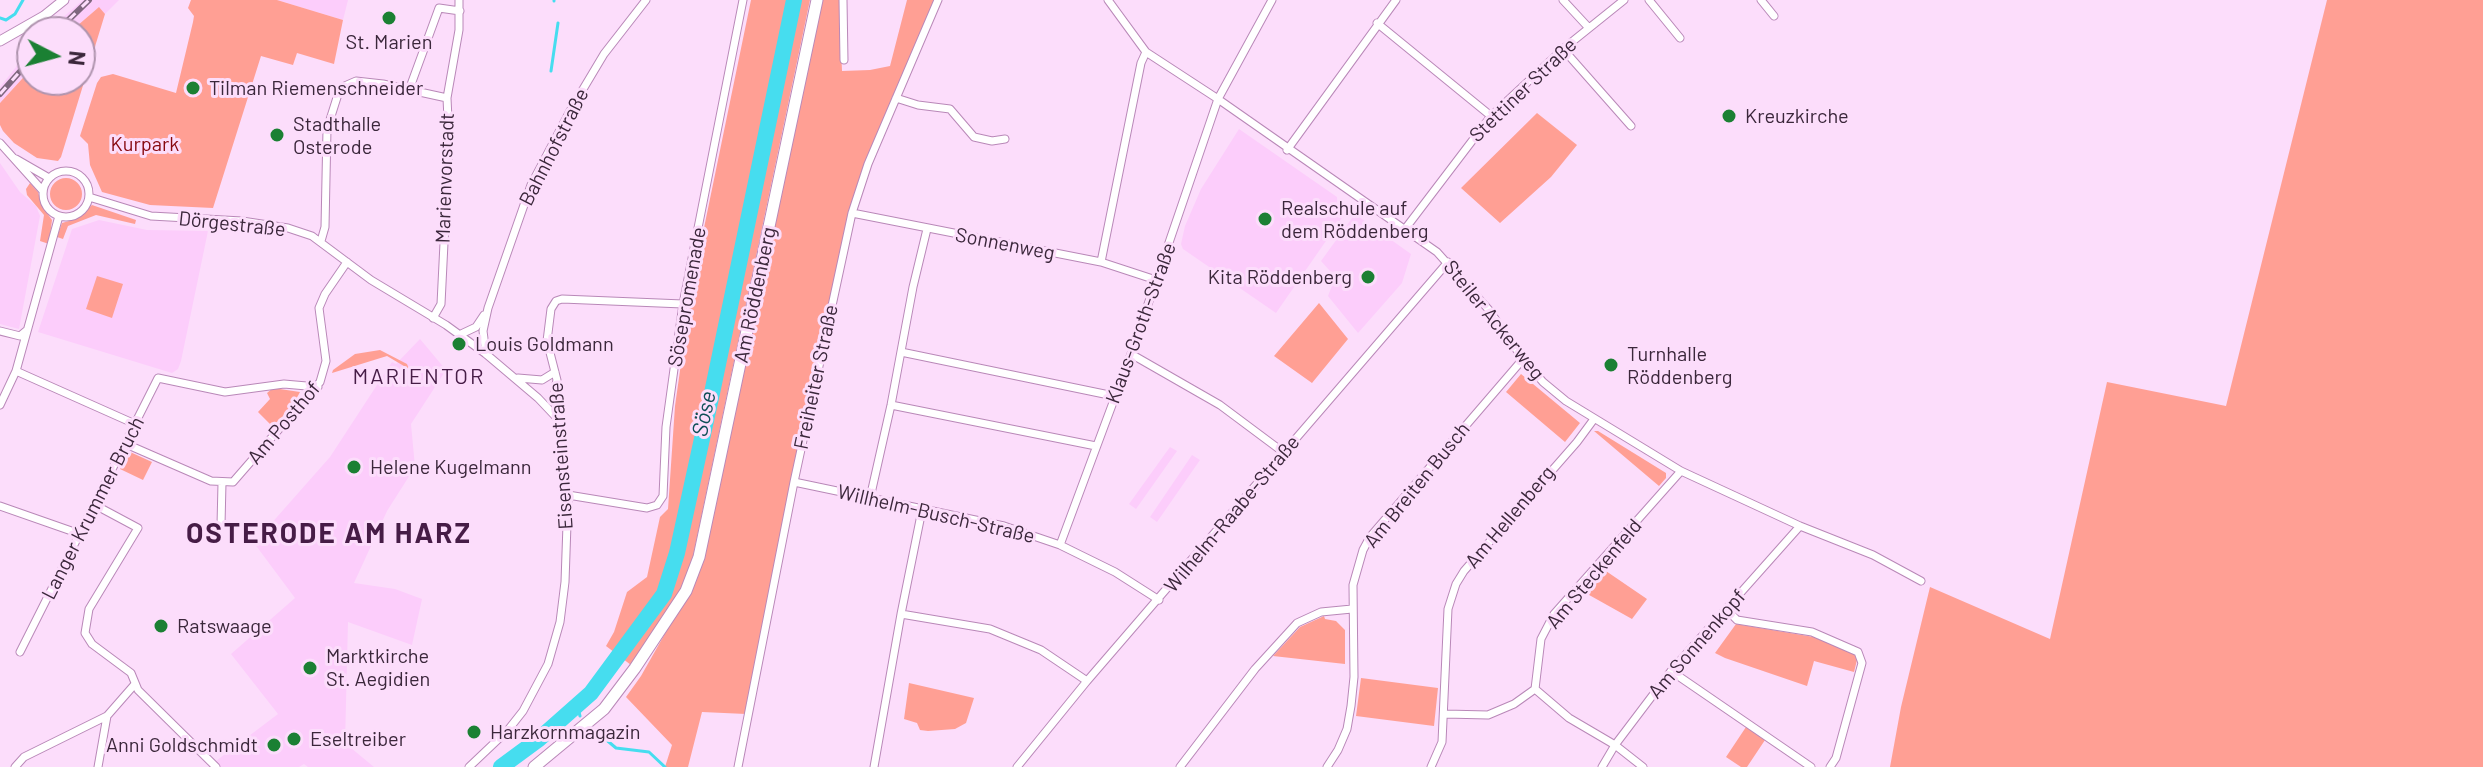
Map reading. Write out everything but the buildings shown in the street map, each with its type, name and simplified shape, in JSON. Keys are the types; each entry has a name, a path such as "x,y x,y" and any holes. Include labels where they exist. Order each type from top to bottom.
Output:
{"main road":[{"name":"Am Röddenberg","path":"534,767 604,709 686,591 699,557 817,0"}],"street":[{"path":"0,41 44,16 64,0"},
{"path":"447,98 459,0"},
{"name":"Bahnhofstraße","path":"488,308 531,185 604,54 646,0"},
{"name":"Sösepromenade","path":"568,495 647,508 657,505 663,496 666,422 683,304 743,0"},
{"path":"843,0 844,60"},
{"name":"Freiheiter Straße","path":"738,767 794,482 852,213 938,0"},
{"name":"Steiler Ackerweg","path":"1108,0 1146,52 1405,229 1448,262 1489,310 1523,359 1543,382 1566,401 1681,471 1800,526 1873,555 1921,581"},
{"name":"Klaus-Groth-Straße","path":"1060,545 1131,354 1218,99 1272,0"},
{"path":"1287,150 1396,0"},
{"path":"1563,0 1588,27"},
{"name":"Stettiner Straße","path":"1405,229 1491,116 1588,27 1624,0"},
{"path":"1649,0 1680,38"},
{"path":"1761,0 1774,16"},
{"path":"409,90 439,8 460,11"},
{"path":"1377,23 1491,116"},
{"path":"1563,49 1631,126"},
{"path":"1101,262 1141,63 1146,52"},
{"name":"Marienvorstadt","path":"321,241 325,227 327,129 340,88 356,81 447,98 449,141 441,304 433,318"},
{"path":"896,98 918,105 950,109 974,137 992,141 1005,139"},
{"path":"0,143 43,191 46,206 59,216 78,214 89,197 86,181 76,173 60,171 49,178 43,191"},
{"path":"11,156 49,178"},
{"name":"Dörgestraße","path":"89,197 151,216 252,222 297,231 321,241 371,280 446,325 486,354 556,417"},
{"name":"Sonnenweg","path":"852,213 1101,262 1156,280"},
{"path":"0,405 16,371 59,216"},
{"path":"870,498 927,229"},
{"name":"Am Posthof","path":"222,483 233,482 318,387 326,361 319,308 347,262"},
{"name":"Wilhelm-Raabe-Straße","path":"1017,767 1087,681 1448,262"},
{"name":"Eisensteinstraße","path":"469,767 518,719 548,664 557,637 565,582 568,495 561,429 556,417 556,376 547,341 551,309 556,301 562,299 683,304"},
{"path":"459,335 476,327 488,308"},
{"path":"486,354 483,331 488,308"},
{"path":"0,331 20,336 26,331"},
{"path":"901,352 1114,396"},
{"path":"1131,354 1220,405 1283,452"},
{"name":"Am Breiten Busch","path":"1327,767 1347,729 1354,690 1352,609 1357,566 1370,537 1523,359"},
{"path":"16,371 135,424"},
{"path":"515,378 542,380 556,376"},
{"name":"Langer Krummer Bruch","path":"20,652 158,378 225,392 284,384 318,387"},
{"path":"891,405 1096,446"},
{"name":"Am Hellenberg","path":"1431,767 1442,742 1448,609 1456,584 1594,419"},
{"path":"126,444 222,483 221,525"},
{"name":"Am Steckenfeld","path":"1535,689 1541,639 1554,614 1681,471"},
{"name":"Willhelm-Busch-Straße","path":"794,482 1004,526 1060,545 1115,572 1159,600"},
{"path":"95,505 138,528 89,609 85,633 92,644 131,673 135,684 216,767"},
{"path":"0,506 80,534"},
{"path":"874,767 922,510"},
{"name":"Am Sonnenkopf","path":"1602,767 1671,671 1800,526"},
{"path":"1180,767 1289,630 1308,616 1352,609"},
{"path":"1726,609 1737,620 1812,632 1858,652 1862,663 1836,758 1830,767"},
{"path":"901,614 990,629 1041,650 1087,681"},
{"path":"1671,671 1811,767"},
{"path":"15,767 24,757 107,716 135,684"},
{"path":"1445,714 1488,715 1514,704 1535,689 1569,718 1615,745 1643,767"},
{"path":"98,767 107,716"}],"shaded area":[{"path":"83,0 119,0 105,14 98,8 89,16 64,16"},
{"path":"277,0 348,0 343,20"},
{"path":"16,67 16,86 0,103 0,87"},
{"name":"Realschule auf dem Röddenberg","path":"1239,129 1337,197 1338,205 1346,212 1276,313 1183,249 1181,244 1201,189"},
{"path":"0,163 20,192 36,206 40,216 19,329 0,324"},
{"name":"Kita Röddenberg","path":"1355,214 1411,254 1402,283 1358,333 1328,296 1333,283 1330,271 1321,261"},
{"path":"99,220 147,230 208,231 181,361 172,373 38,332 72,229"},
{"path":"420,339 446,370 411,424 415,467 387,511 354,583 395,589 422,599 412,645 348,622 345,743 374,767 308,767 304,764 299,767 208,767 278,714 231,654 295,598 254,543 330,457 392,362 396,364"},
{"path":"1170,447 1177,451 1136,509 1129,504"},
{"path":"1192,455 1200,460 1157,522 1150,517"}],"green space":[{"name":"Kurpark","path":"191,0 277,0 343,20 334,64 297,53 293,65 261,56 213,208 150,205 102,192 90,165 88,144 80,136 93,96 96,96 97,83 101,77 113,74 176,93 194,16 188,8"},
{"path":"751,0 810,0 693,556 681,589 631,665 606,646 627,592 647,577 660,517 668,509 675,406 692,286"},
{"path":"823,0 839,0 842,71 890,66 907,0 934,0 865,164 746,714 702,712 688,767 665,767 672,745 626,697 688,593"},
{"path":"2327,0 2483,0 2483,767 1890,767 1930,587 2050,639 2107,382 2226,406"},
{"path":"99,7 105,14 96,43 96,16 89,16"},
{"path":"16,86 16,96 80,96 58,161 37,158 14,143 0,125 0,103"},
{"path":"1537,113 1577,145 1551,177 1500,223 1461,188"},
{"path":"66,178 77,183 82,194 77,205 66,210 55,205 50,194 55,183"},
{"path":"30,183 52,220 49,244 40,241 44,215 27,195 26,189"},
{"path":"92,205 136,220 135,224 96,215 68,226 63,239 57,237 62,223 76,219"},
{"path":"97,276 123,284 112,318 86,309"},
{"path":"1319,303 1348,339 1312,383 1274,356"},
{"path":"380,350 407,364 409,369 387,356 332,373 355,354"},
{"path":"1521,374 1580,423 1565,442 1506,392"},
{"path":"273,388 300,392 273,427 258,412 270,399 267,393"},
{"path":"1594,431 1666,473 1666,478 1659,486"},
{"path":"128,451 152,462 143,480 120,469"},
{"path":"1603,569 1647,599 1632,619 1582,591"},
{"path":"1324,616 1336,621 1345,630 1345,664 1273,656 1300,627"},
{"path":"1736,624 1814,637 1854,653 1857,660 1854,672 1814,661 1807,686 1715,653"},
{"path":"1361,678 1438,688 1434,726 1356,716"},
{"path":"909,683 974,698 966,723 955,729 928,731 920,730 917,723 904,719"},
{"path":"1746,727 1765,740 1747,767 1741,767 1726,757"}],"waterway":[{"path":"0,18 6,20 15,14 23,0"},
{"name":"Söse","path":"501,767 539,739 591,693 664,594 677,553 794,0"},
{"path":"551,71 558,23"},
{"path":"577,705 580,716"},
{"path":"597,732 616,748 649,752 665,767"}],"railway":[{"path":"72,16 89,0"},
{"path":"0,94 16,76"}],"place":[{"name":"St. Marien","path":"389,18"},
{"name":"Tilman Riemenschneider","path":"193,88"},
{"name":"Kreuzkirche","path":"1729,116"},
{"name":"Stadthalle Osterode","path":"277,135"},
{"name":"Realschule auf dem Röddenberg","path":"1265,219"},
{"name":"Kita Röddenberg","path":"1368,277"},
{"name":"Louis Goldmann","path":"459,344"},
{"name":"Turnhalle Röddenberg","path":"1611,365"},
{"name":"Helene Kugelmann","path":"354,467"},
{"name":"Ratswaage","path":"161,626"},
{"name":"Marktkirche St. Aegidien","path":"310,668"},
{"name":"Harzkornmagazin","path":"474,732"},
{"name":"Eseltreiber","path":"294,739"},
{"name":"Anni Goldschmidt","path":"274,745"}],"district":[{"name":"MARIENTOR","path":"419,377"},
{"name":"OSTERODE AM HARZ","path":"329,534"}]}
